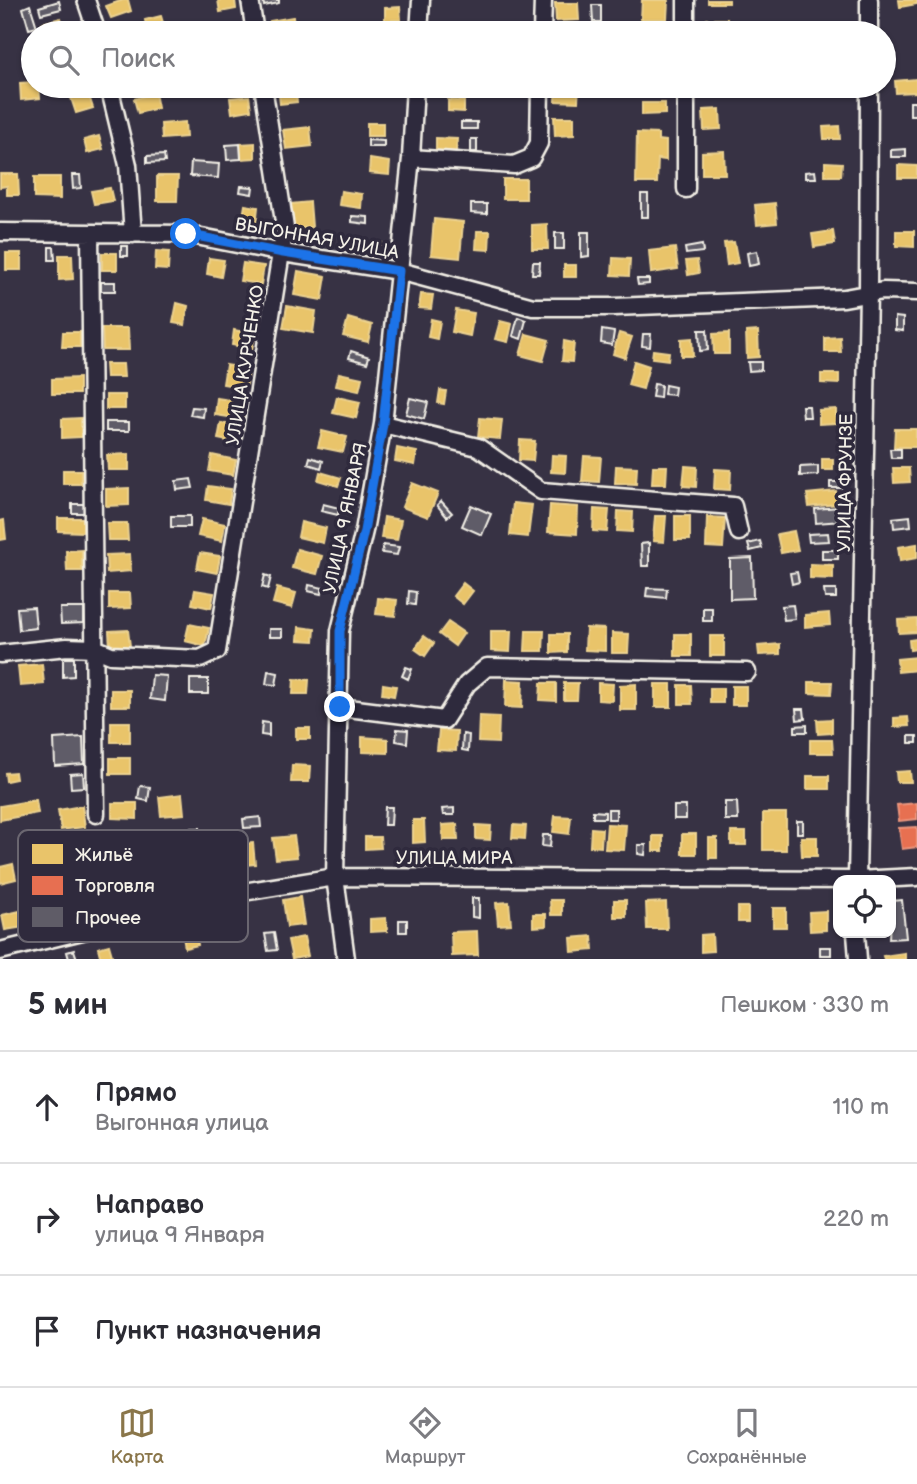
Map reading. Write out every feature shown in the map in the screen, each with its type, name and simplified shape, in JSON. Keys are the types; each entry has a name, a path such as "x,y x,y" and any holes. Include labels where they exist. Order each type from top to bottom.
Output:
{"street":[{"path":"86,0 93,21"},
{"path":"250,0 253,21"},
{"path":"420,21 421,0"},
{"path":"542,21 543,0"},
{"path":"685,0 686,21"},
{"path":"869,0 869,21"},
{"path":"112,98 128,165 133,234"},
{"name":"УЛИЦА КУРЧЕНКО","path":"94,648 111,655 200,659 217,651 283,253 285,229 265,98"},
{"name":"УЛИЦА 9 ЯНВАРЯ","path":"346,959 335,877 340,631 364,531 383,424 411,158 414,98"},
{"path":"411,158 514,165 531,158 539,143 540,98"},
{"path":"686,98 686,189"},
{"name":"УЛИЦА ФРУНЗЕ","path":"857,875 869,98"},
{"name":"ВЫГОННАЯ УЛИЦА","path":"0,232 186,234 283,253 399,271 533,307 614,307 844,298 868,293 917,292"},
{"path":"90,233 96,814"},
{"path":"383,424 478,447 541,491 733,506 739,532"},
{"path":"0,654 67,647 94,648"},
{"path":"340,707 444,720 467,684 487,667 747,672"},
{"name":"УЛИЦА МИРА","path":"248,890 335,877 833,880"},
{"name":"УЛИЦА МИРА","path":"896,878 917,877"},
{"path":"856,938 858,959"},
{"name":"УЛИЦА МИРА","path":"0,951 36,942"}],"building: Жильё":[{"path":"128,0 131,11 111,18 106,6"},
{"path":"218,0 235,0 236,9 220,12"},
{"path":"642,0 668,0 667,19 641,19"},
{"path":"708,0 729,0 729,3 708,3"},
{"path":"899,0 917,0 917,4 900,7"},
{"path":"555,3 578,3 579,20 556,21"},
{"path":"400,7 401,20 385,20 385,8"},
{"path":"161,16 162,21 145,21"},
{"path":"293,17 293,21 270,21"},
{"path":"707,19 727,19 727,21"},
{"path":"916,79 917,92 896,93 896,81"},
{"path":"71,98 90,98 93,108 76,113"},
{"path":"156,98 158,108 138,113 134,99"},
{"path":"230,98 249,98 251,110 232,113"},
{"path":"279,98 296,98 297,102 280,104"},
{"path":"555,98 578,98 578,102 555,101"},
{"path":"448,100 464,101 464,112 448,111"},
{"path":"642,103 665,103 665,114 642,115"},
{"path":"720,109 721,129 704,130 703,110"},
{"path":"554,117 574,117 574,135 555,136"},
{"path":"185,122 186,137 162,139 161,124"},
{"path":"367,123 383,123 383,136 367,136"},
{"path":"839,126 840,139 824,139 823,127"},
{"path":"310,127 312,146 286,149 283,130"},
{"path":"637,133 658,134 658,140 666,141 666,160 658,159 657,183 636,183"},
{"path":"99,136 103,149 87,153 84,140"},
{"path":"436,138 457,139 456,152 436,151"},
{"path":"255,143 255,158 241,159 240,144"},
{"path":"724,151 725,174 702,174 702,152"},
{"path":"370,159 390,162 389,175 369,173"},
{"path":"825,162 842,163 841,176 825,176"},
{"path":"898,165 917,166 917,178 898,178"},
{"path":"0,174 18,174 19,195 7,195 7,186 0,187"},
{"path":"157,176 178,176 177,201 157,201"},
{"path":"34,177 60,177 60,199 34,198"},
{"path":"503,179 526,179 526,199 503,199"},
{"path":"110,188 113,201 94,204 91,191"},
{"path":"341,191 362,194 361,208 339,205"},
{"path":"310,202 312,227 294,229 291,204"},
{"path":"775,203 777,223 757,225 755,205"},
{"path":"245,205 258,207 256,225 242,223"},
{"path":"434,219 463,222 460,258 431,255"},
{"path":"547,224 548,249 532,249 532,225"},
{"path":"477,231 490,231 489,250 476,249"},
{"path":"833,231 835,244 814,247 812,234"},
{"path":"896,231 914,231 914,247 896,246"},
{"path":"734,242 738,263 727,265 724,243"},
{"path":"368,243 382,243 382,252 368,252"},
{"path":"675,248 678,269 651,273 649,251"},
{"path":"156,251 169,252 168,270 155,269"},
{"path":"6,253 21,253 21,270 6,270"},
{"path":"102,253 117,253 117,270 102,270"},
{"path":"59,255 72,255 73,279 59,280"},
{"path":"209,258 224,260 221,277 207,274"},
{"path":"613,258 630,259 629,276 612,275"},
{"path":"697,260 699,273 688,275 686,261"},
{"path":"243,263 264,266 261,284 240,281"},
{"path":"564,265 576,265 576,277 564,277"},
{"path":"298,271 326,276 322,300 294,295"},
{"path":"421,294 433,295 431,309 419,308"},
{"path":"177,303 188,306 185,325 173,323"},
{"path":"287,306 316,311 313,333 283,328"},
{"path":"456,310 474,313 470,336 452,332"},
{"path":"348,318 372,325 368,342 343,336"},
{"path":"431,319 440,321 437,339 428,337"},
{"path":"500,321 512,324 508,342 495,339"},
{"path":"102,328 128,328 129,350 103,350"},
{"path":"234,330 255,334 252,349 232,345"},
{"path":"758,331 759,357 747,358 746,332"},
{"path":"63,332 80,332 80,347 62,347"},
{"path":"619,333 632,337 625,358 613,354"},
{"path":"729,333 729,354 714,354 713,334"},
{"path":"526,334 549,340 543,361 520,355"},
{"path":"840,337 841,352 825,352 825,338"},
{"path":"692,338 693,356 681,356 681,339"},
{"path":"564,341 574,343 572,362 562,361"},
{"path":"653,350 669,352 668,360 652,358"},
{"path":"634,361 649,366 643,389 628,385"},
{"path":"105,364 123,364 124,377 106,377"},
{"path":"226,365 249,369 246,388 223,384"},
{"path":"339,373 362,378 359,391 336,386"},
{"path":"821,374 839,374 839,384 821,383"},
{"path":"79,378 79,394 52,394 52,379"},
{"path":"440,390 446,391 444,404 438,403"},
{"path":"106,395 125,395 125,409 106,409"},
{"path":"337,397 360,402 356,418 333,413"},
{"path":"217,398 244,402 242,419 215,415"},
{"path":"836,409 836,423 819,424 819,410"},
{"path":"81,418 81,437 62,438 62,419"},
{"path":"480,418 502,420 500,439 478,437"},
{"path":"221,423 240,427 237,443 218,439"},
{"path":"895,429 916,429 916,447 894,447"},
{"path":"322,431 347,437 343,452 318,447"},
{"path":"520,440 535,441 533,461 519,460"},
{"path":"397,448 417,452 415,465 395,461"},
{"path":"129,454 129,470 108,470 107,455"},
{"path":"212,455 236,460 233,475 209,471"},
{"path":"552,455 566,456 565,473 551,472"},
{"path":"584,456 601,457 599,482 582,481"},
{"path":"822,459 833,459 833,470 822,470"},
{"path":"616,466 637,467 636,484 615,483"},
{"path":"653,466 667,466 666,484 652,484"},
{"path":"685,466 697,467 696,487 683,486"},
{"path":"893,468 909,468 910,482 894,483"},
{"path":"715,469 731,470 730,490 714,489"},
{"path":"63,470 81,470 81,484 63,484"},
{"path":"320,472 341,478 338,486 318,480"},
{"path":"412,483 438,493 428,517 402,507"},
{"path":"208,486 231,489 229,504 206,500"},
{"path":"129,488 129,505 106,506 106,489"},
{"path":"836,491 837,504 809,507 807,494"},
{"path":"513,503 532,505 528,537 510,535"},
{"path":"550,505 578,507 577,534 548,532"},
{"path":"594,509 609,510 607,532 593,531"},
{"path":"618,511 633,512 632,532 617,531"},
{"path":"655,516 666,516 664,542 653,541"},
{"path":"675,516 690,516 690,540 675,540"},
{"path":"384,517 401,520 397,540 381,538"},
{"path":"707,517 725,518 723,548 706,547"},
{"path":"58,518 83,518 83,532 58,531"},
{"path":"202,519 225,524 222,541 198,536"},
{"path":"4,520 6,539 0,540 0,521"},
{"path":"301,522 326,528 323,543 298,537"},
{"path":"107,523 127,523 128,540 108,540"},
{"path":"794,531 798,550 781,553 777,534"},
{"path":"917,544 917,558 900,561 898,547"},
{"path":"297,549 322,556 317,574 292,568"},
{"path":"82,550 82,571 67,571 66,551"},
{"path":"200,553 220,556 217,573 197,569"},
{"path":"130,554 131,571 107,573 106,555"},
{"path":"810,564 833,565 833,579 810,578"},
{"path":"463,583 473,591 463,604 453,596"},
{"path":"277,588 296,593 292,608 273,603"},
{"path":"195,590 214,593 211,608 192,604"},
{"path":"109,593 130,593 131,608 109,609"},
{"path":"378,598 397,600 395,616 376,614"},
{"path":"829,613 830,625 805,627 805,615"},
{"path":"917,619 917,632 899,633 898,620"},
{"path":"448,622 464,633 455,646 439,634"},
{"path":"189,624 209,628 205,646 185,641"},
{"path":"299,627 315,629 314,641 298,640"},
{"path":"586,628 605,629 605,651 585,650"},
{"path":"128,630 130,646 110,647 109,631"},
{"path":"491,631 511,631 510,652 491,651"},
{"path":"526,631 544,631 543,651 525,651"},
{"path":"612,633 629,634 628,653 612,653"},
{"path":"551,634 567,634 567,652 551,653"},
{"path":"675,634 691,634 691,656 675,656"},
{"path":"424,636 434,643 425,656 415,649"},
{"path":"710,636 724,636 724,656 710,656"},
{"path":"917,639 917,649 910,650 909,640"},
{"path":"780,644 780,654 759,655 758,646"},
{"path":"917,657 917,670 898,672 897,659"},
{"path":"42,664 44,684 20,686 18,666"},
{"path":"294,679 309,680 308,694 293,694"},
{"path":"506,680 523,681 522,708 505,707"},
{"path":"809,682 832,682 831,694 809,693"},
{"path":"541,683 556,683 556,701 540,700"},
{"path":"564,683 578,683 577,700 564,700"},
{"path":"598,683 613,684 612,701 598,700"},
{"path":"383,684 396,686 394,696 382,694"},
{"path":"636,684 636,710 620,710 620,685"},
{"path":"655,684 671,684 671,707 655,707"},
{"path":"679,685 691,685 692,704 679,704"},
{"path":"732,686 746,686 746,705 732,705"},
{"path":"710,688 723,688 723,703 710,703"},
{"path":"111,690 130,690 130,706 111,706"},
{"path":"479,716 499,717 498,743 478,742"},
{"path":"908,717 909,726 894,727 894,718"},
{"path":"832,719 832,733 818,734 817,720"},
{"path":"111,722 130,722 130,742 111,742"},
{"path":"296,728 310,728 310,739 296,739"},
{"path":"439,730 457,731 456,751 437,750"},
{"path":"362,737 388,739 388,753 362,752"},
{"path":"810,740 832,740 833,753 810,753"},
{"path":"110,758 130,758 130,774 110,774"},
{"path":"292,765 310,766 309,782 291,782"},
{"path":"910,771 911,782 897,782 896,772"},
{"path":"15,772 16,779 6,781 5,773"},
{"path":"807,776 829,776 829,789 807,789"},
{"path":"182,794 184,814 161,816 159,797"},
{"path":"36,800 38,813 0,820 0,806"},
{"path":"112,803 137,803 137,819 112,818"},
{"path":"82,806 85,827 61,830 58,810"},
{"path":"763,813 786,813 786,850 763,850"},
{"path":"555,816 571,817 569,834 553,832"},
{"path":"413,820 424,820 425,842 413,843"},
{"path":"457,824 458,840 443,840 442,825"},
{"path":"607,824 626,825 624,850 605,849"},
{"path":"476,825 491,826 490,840 476,839"},
{"path":"513,825 526,826 525,839 512,838"},
{"path":"591,828 602,829 601,847 590,846"},
{"path":"731,832 746,832 746,845 731,845"},
{"path":"682,834 696,834 696,854 682,854"},
{"path":"294,836 297,857 276,859 273,838"},
{"path":"653,836 663,836 663,851 653,851"},
{"path":"365,837 380,837 381,848 365,849"},
{"path":"801,837 817,837 817,856 802,856"},
{"path":"709,838 717,838 717,858 709,858"},
{"path":"253,843 255,864 248,865 248,844"},
{"path":"13,864 16,879 0,883 0,867"},
{"path":"300,897 304,925 287,927 283,900"},
{"path":"550,900 562,900 562,915 551,915"},
{"path":"614,900 626,900 626,917 614,917"},
{"path":"509,902 511,924 498,925 496,903"},
{"path":"666,902 667,929 647,929 646,903"},
{"path":"738,907 748,907 748,922 738,922"},
{"path":"773,908 786,908 786,927 773,927"},
{"path":"18,911 18,928 5,930 2,915"},
{"path":"826,911 826,930 810,931 809,912"},
{"path":"533,914 546,914 546,926 533,927"},
{"path":"386,918 387,931 370,932 370,919"},
{"path":"477,931 478,955 452,956 451,932"},
{"path":"712,934 713,951 701,952 701,935"},
{"path":"592,936 593,950 572,952 571,938"},
{"path":"304,937 308,956 292,959 288,940"},
{"path":"184,942 197,942 198,945 185,948"},
{"path":"109,945 113,959 101,959 98,948"},
{"path":"905,953 905,959 884,959 883,956"}],"building: Торговля":[{"path":"917,803 917,819 899,821 897,805"},
{"path":"917,827 917,847 902,849 899,828"}],"building: Прочее":[{"path":"263,0 279,0 279,3 264,6"},
{"path":"59,1 61,9 41,14 39,7"},
{"path":"30,5 35,21 27,21 23,8"},
{"path":"592,5 601,5 601,21 593,21"},
{"path":"910,102 917,102 917,115 910,115"},
{"path":"461,122 477,122 477,129 461,129"},
{"path":"471,139 477,139 477,152 471,152"},
{"path":"368,140 384,141 384,147 368,147"},
{"path":"240,144 241,159 227,160 226,145"},
{"path":"906,149 906,157 891,157 891,150"},
{"path":"164,155 165,162 147,163 147,156"},
{"path":"191,162 219,164 218,178 190,176"},
{"path":"815,171 816,178 805,178 805,172"},
{"path":"72,175 80,175 81,188 73,189"},
{"path":"241,186 253,187 252,194 240,192"},
{"path":"641,194 648,194 648,217 641,217"},
{"path":"471,204 487,204 487,214 471,213"},
{"path":"352,216 368,217 368,224 352,222"},
{"path":"581,232 589,232 589,256 581,257"},
{"path":"555,233 564,233 564,249 555,249"},
{"path":"702,245 703,252 686,254 685,248"},
{"path":"121,246 128,246 128,256 121,256"},
{"path":"49,247 54,247 55,260 49,260"},
{"path":"757,251 759,264 749,266 747,253"},
{"path":"533,262 540,262 539,274 532,274"},
{"path":"637,279 649,279 649,284 638,285"},
{"path":"101,282 115,282 115,291 101,291"},
{"path":"518,317 526,320 521,339 513,336"},
{"path":"895,317 903,318 903,331 895,330"},
{"path":"602,330 614,332 612,345 601,343"},
{"path":"699,330 707,330 708,350 700,351"},
{"path":"643,334 651,334 650,347 642,346"},
{"path":"351,351 369,357 367,363 349,358"},
{"path":"748,362 761,362 761,370 749,371"},
{"path":"654,384 661,385 660,398 652,397"},
{"path":"665,385 675,387 674,395 664,394"},
{"path":"410,398 428,402 424,419 406,414"},
{"path":"802,406 809,406 810,417 803,417"},
{"path":"192,407 204,408 203,417 190,415"},
{"path":"106,422 129,422 129,431 106,431"},
{"path":"890,449 901,449 901,458 891,458"},
{"path":"310,457 323,461 321,468 308,464"},
{"path":"818,466 818,475 800,476 800,467"},
{"path":"191,479 193,488 177,490 176,481"},
{"path":"830,482 842,482 841,488 830,488"},
{"path":"441,501 452,513 447,517 437,505"},
{"path":"72,504 84,504 85,513 72,513"},
{"path":"323,504 339,508 338,515 321,511"},
{"path":"471,505 491,514 482,535 462,526"},
{"path":"840,507 842,521 816,523 815,509"},
{"path":"171,516 190,516 190,527 171,527"},
{"path":"910,516 911,526 894,528 893,518"},
{"path":"828,533 829,541 809,542 808,534"},
{"path":"760,541 762,548 750,551 748,544"},
{"path":"649,543 649,566 642,566 641,544"},
{"path":"383,545 399,547 397,555 382,553"},
{"path":"822,550 838,550 838,559 822,559"},
{"path":"752,558 753,598 730,599 730,559"},
{"path":"797,572 799,582 792,584 790,573"},
{"path":"265,575 271,577 268,589 262,587"},
{"path":"309,585 323,588 321,594 308,591"},
{"path":"647,588 667,589 666,598 646,596"},
{"path":"824,590 836,590 836,598 825,598"},
{"path":"409,591 416,592 415,605 408,604"},
{"path":"793,605 795,619 784,620 782,606"},
{"path":"34,607 36,628 19,630 17,608"},
{"path":"60,608 84,608 84,623 61,624"},
{"path":"703,608 712,608 712,621 703,621"},
{"path":"269,629 282,629 282,637 269,637"},
{"path":"63,658 74,658 74,676 63,677"},
{"path":"406,667 412,669 408,679 402,676"},
{"path":"268,671 278,673 276,685 266,684"},
{"path":"152,675 167,676 165,701 150,699"},
{"path":"190,679 208,679 208,694 190,694"},
{"path":"796,709 804,709 805,719 797,720"},
{"path":"262,722 269,723 269,736 261,735"},
{"path":"807,725 807,732 795,732 795,726"},
{"path":"397,729 408,730 407,743 396,741"},
{"path":"463,734 469,735 468,751 462,750"},
{"path":"909,736 917,736 917,743 909,743"},
{"path":"83,737 84,764 55,766 54,739"},
{"path":"83,773 84,787 71,788 70,774"},
{"path":"140,786 150,787 148,801 138,799"},
{"path":"725,802 737,802 738,820 725,820"},
{"path":"674,806 686,806 686,819 674,819"},
{"path":"385,807 392,807 391,825 384,825"},
{"path":"454,808 454,815 443,815 442,809"},
{"path":"608,809 616,809 616,819 608,819"},
{"path":"593,811 605,812 605,818 593,818"},
{"path":"260,817 261,827 244,828 243,819"},
{"path":"797,821 803,821 803,833 797,833"},
{"path":"543,835 551,835 550,847 542,846"},
{"path":"638,845 646,845 645,855 638,854"},
{"path":"472,898 479,898 479,918 472,917"},
{"path":"902,900 906,938 889,939 896,938 896,901"},
{"path":"399,920 407,920 407,932 399,932"},
{"path":"274,933 277,950 268,951 265,934"},
{"path":"820,947 831,947 831,955 820,955"},
{"path":"74,950 77,959 69,959 67,952"}],"route":[{"path":"186,234 283,253 399,271 383,424 364,531 340,631 340,707"}]}
